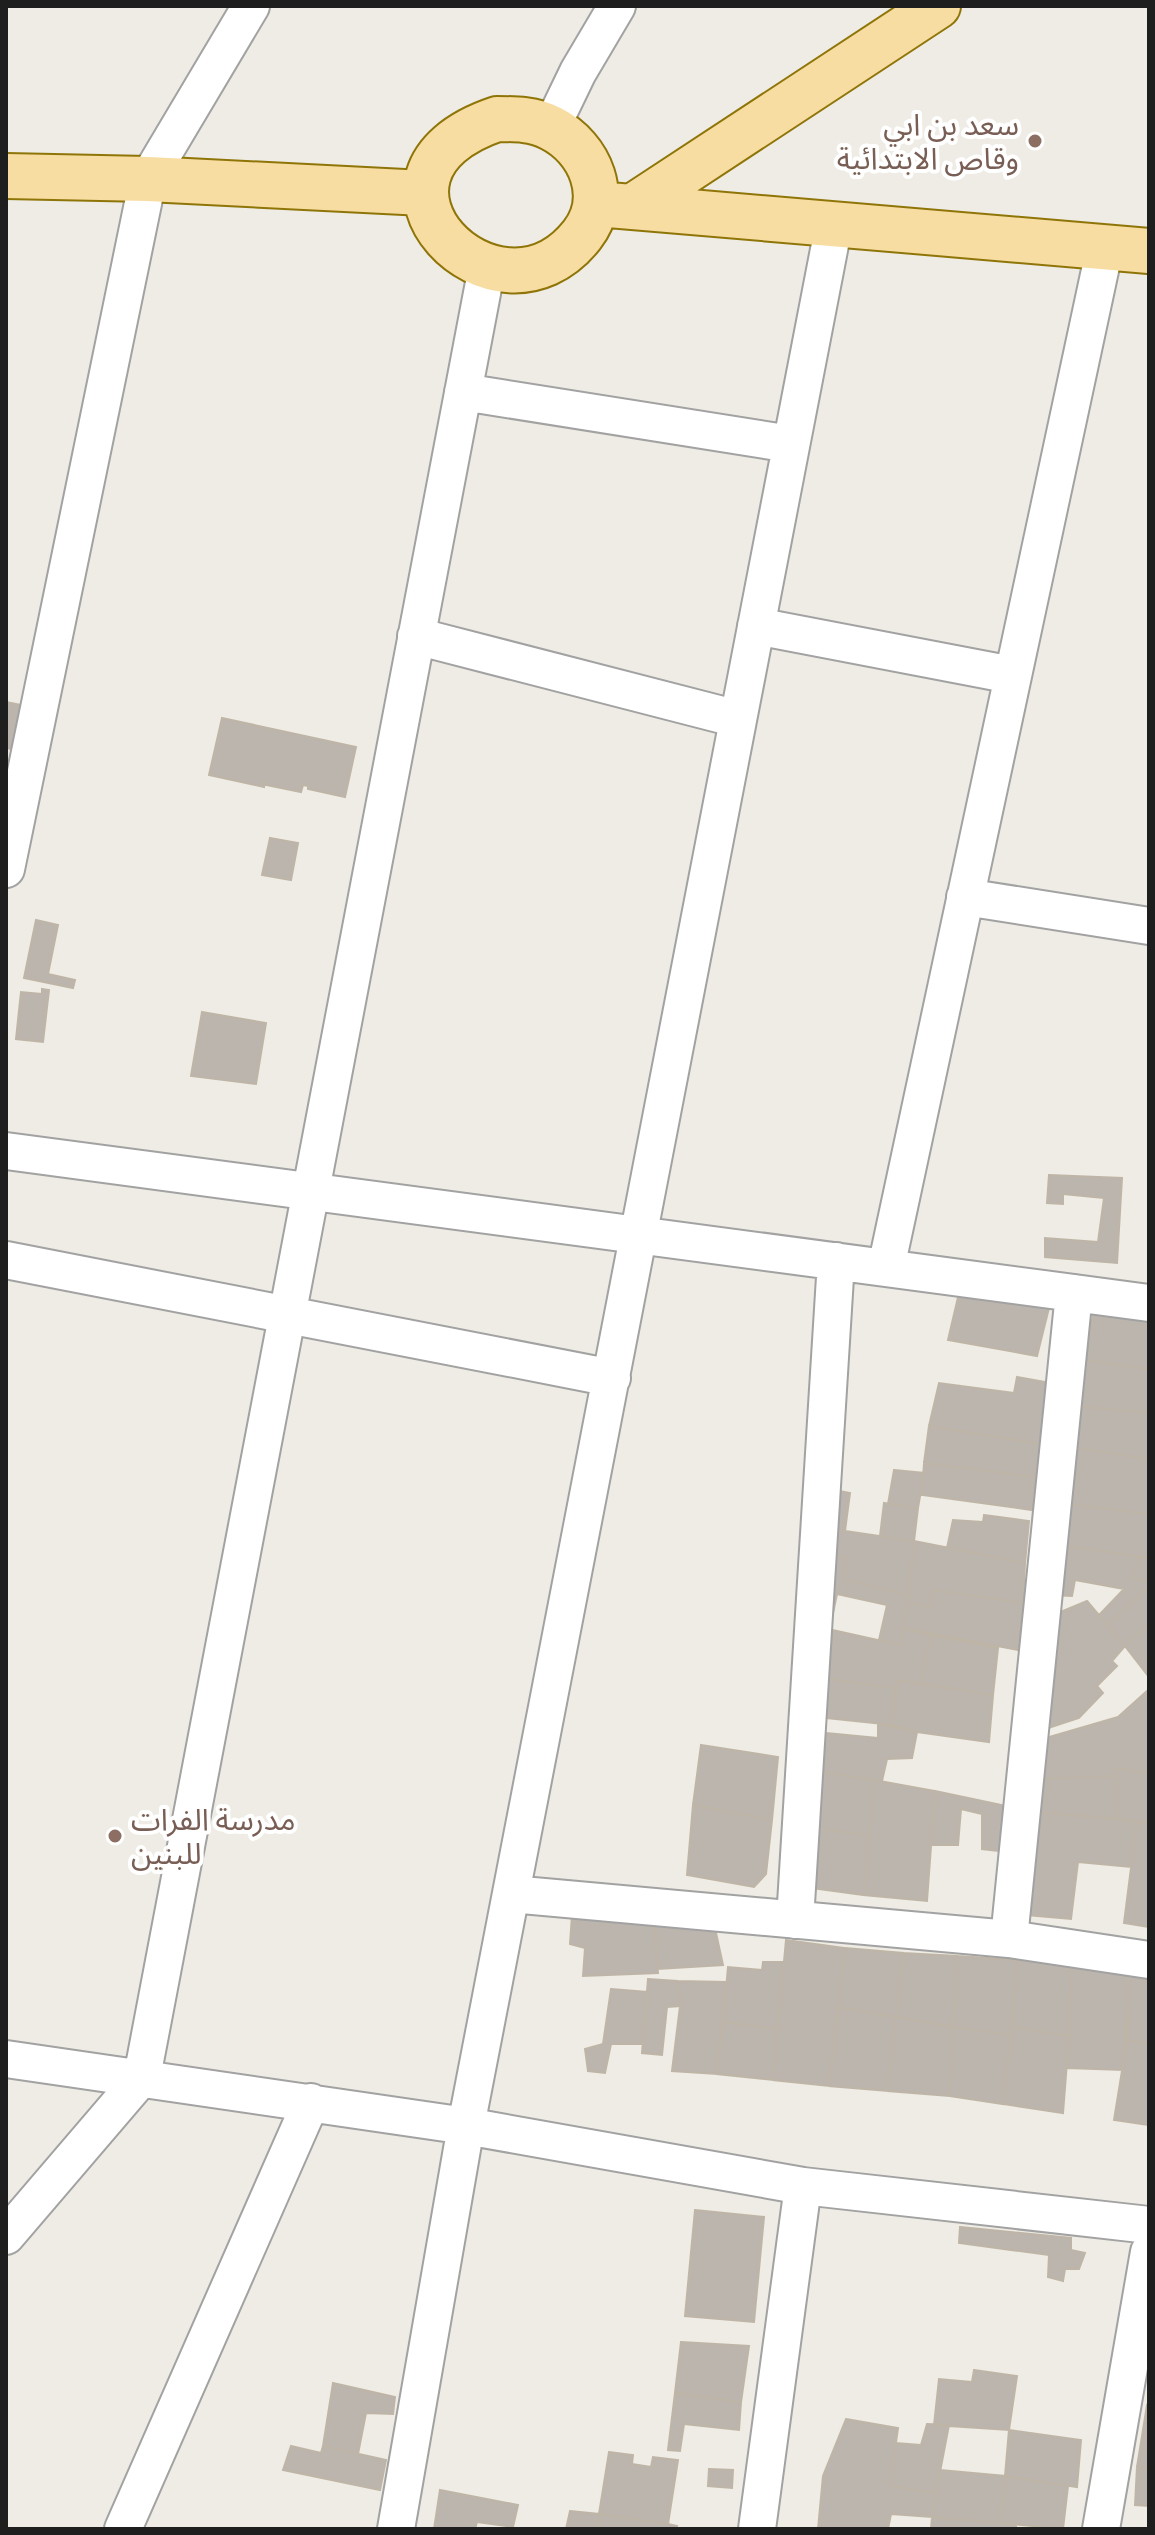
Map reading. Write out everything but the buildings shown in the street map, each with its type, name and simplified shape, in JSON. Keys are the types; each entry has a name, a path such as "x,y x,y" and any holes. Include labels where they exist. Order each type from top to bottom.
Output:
{"main road":[{"path":"615,206 574,144 551,128 525,119 497,119 471,128 449,144 432,167 424,193 431,217 444,239 464,256 487,267 517,270 546,263 572,247 591,224 615,206 938,6"},
{"path":"6,176 148,179 424,193"},
{"path":"615,206 1149,251"}],"street":[{"path":"6,869 148,179 251,6"},
{"path":"551,128 578,72 617,6"},
{"path":"396,2529 466,2126 834,224"},
{"path":"886,1268 1105,247"},
{"path":"6,2236 142,2077 487,267"},
{"path":"463,392 791,444"},
{"path":"756,626 1012,675"},
{"path":"416,636 738,719"},
{"path":"965,897 1149,926"},
{"path":"6,1151 1149,1303"},
{"path":"6,1260 612,1378"},
{"path":"795,1920 836,1261"},
{"path":"1009,1939 1074,1293"},
{"path":"511,1894 1009,1939 1149,1960"},
{"path":"6,2059 466,2126 803,2186 1149,2225"},
{"path":"123,2529 311,2102"},
{"path":"757,2529 803,2186"},
{"path":"1101,2529 1149,2252"}],"place":[{"name":"سعد بن ابي وقاص الابتدائية","path":"1035,141"},
{"name":"مدرسة الفرات للبنين","path":"115,1836"}]}
